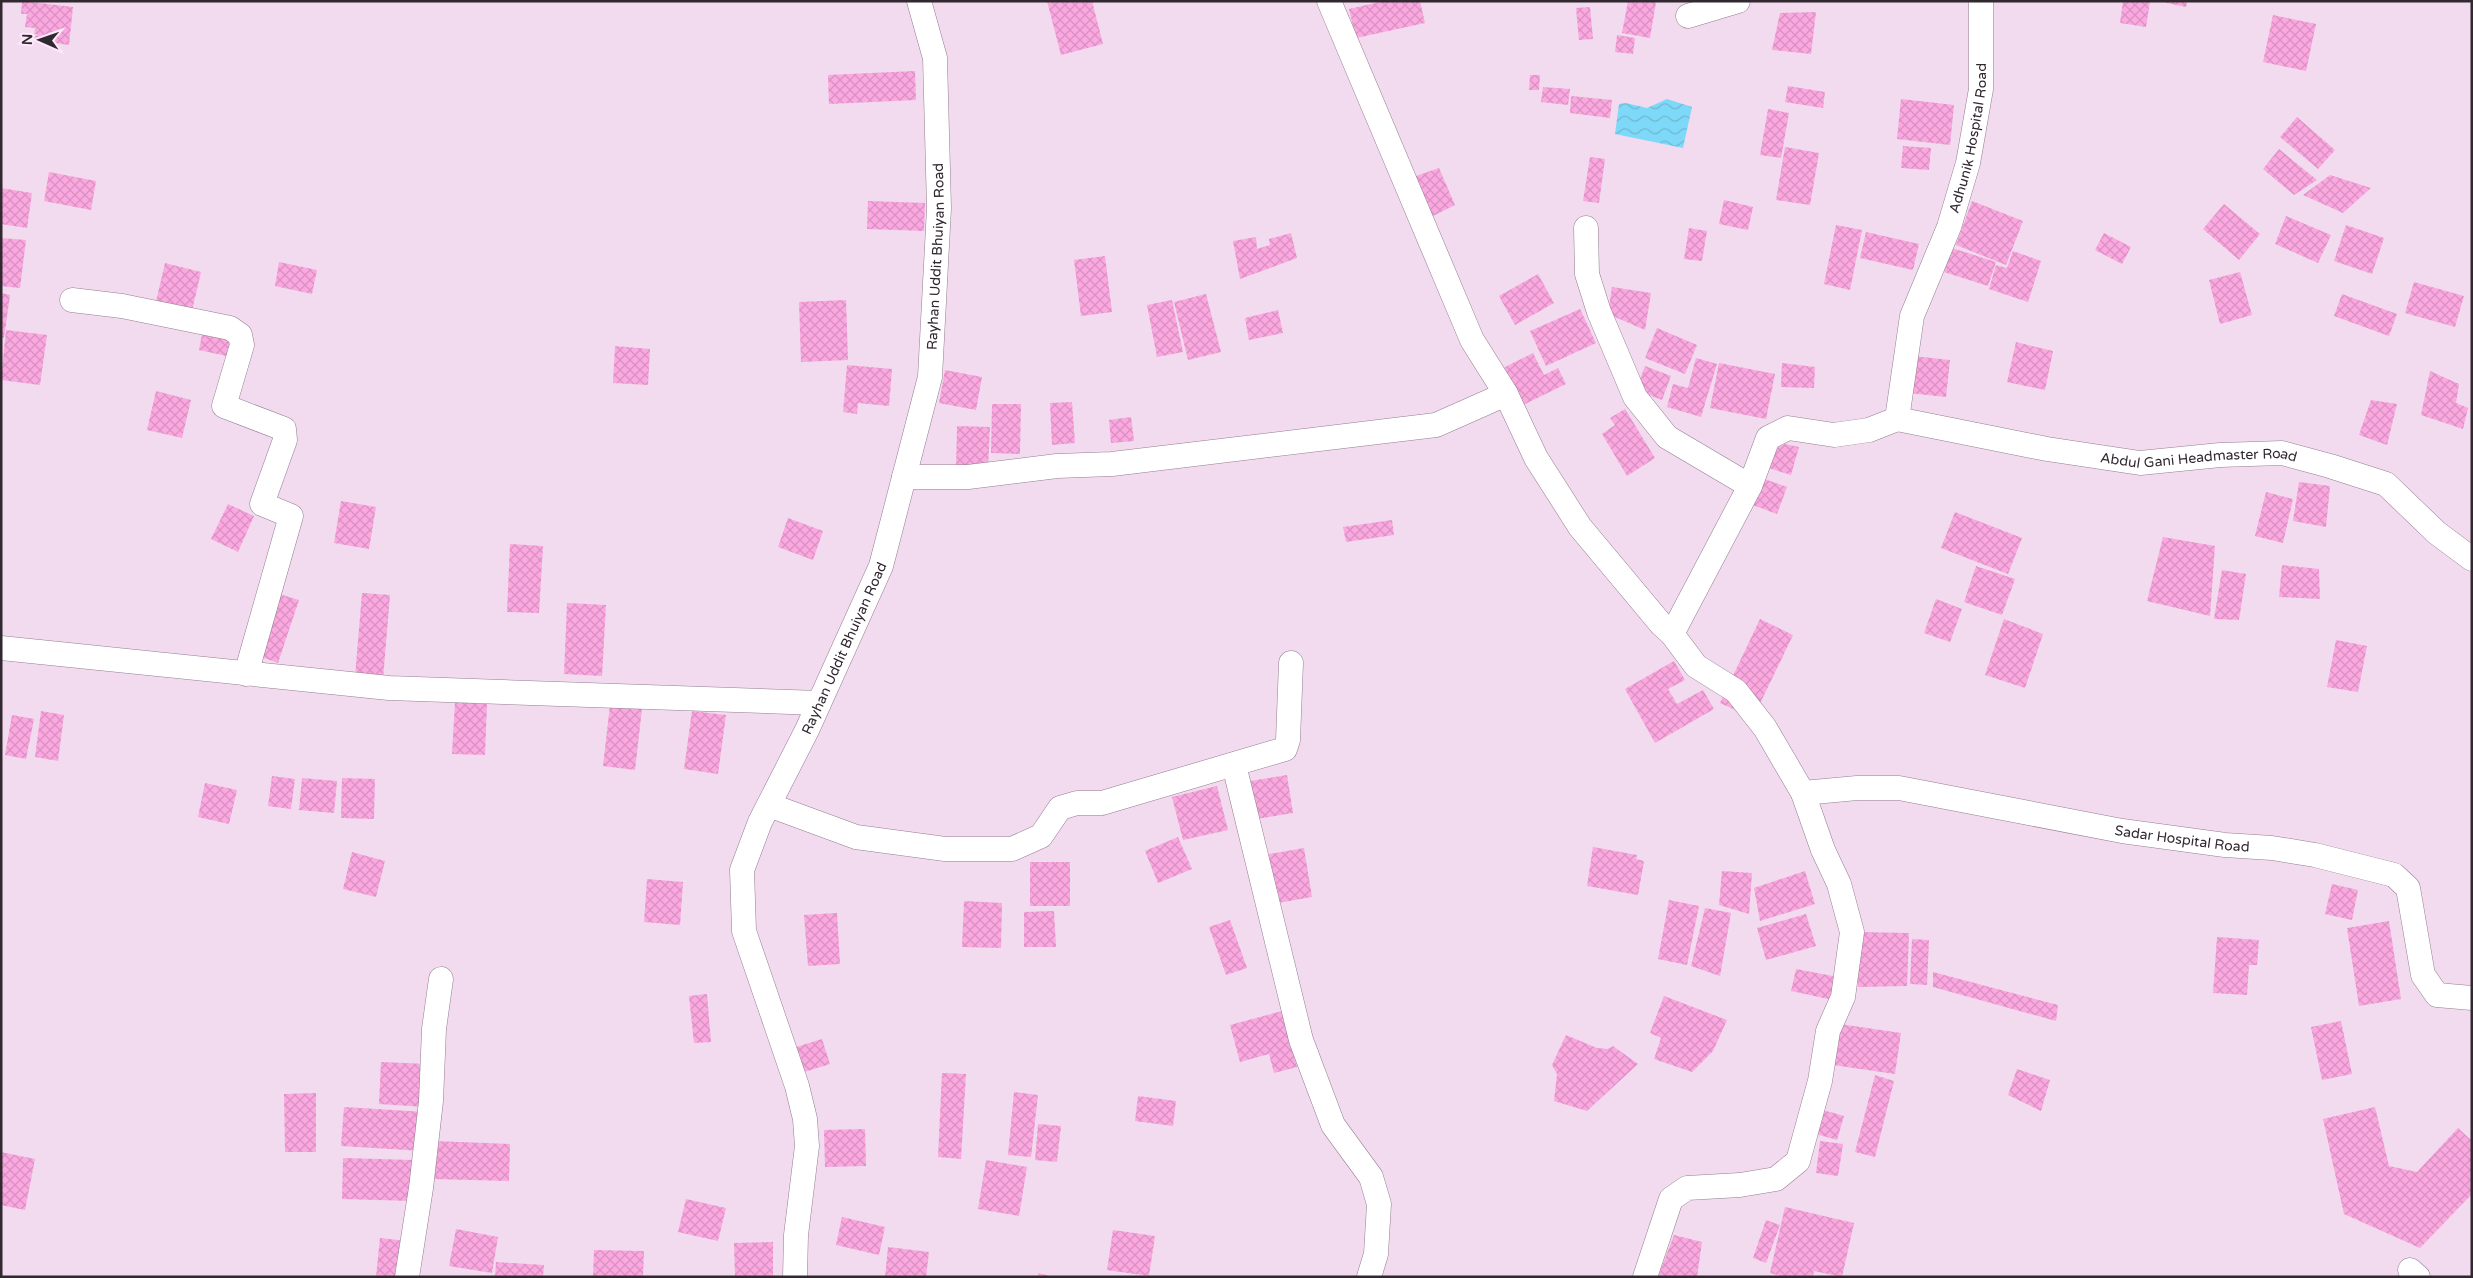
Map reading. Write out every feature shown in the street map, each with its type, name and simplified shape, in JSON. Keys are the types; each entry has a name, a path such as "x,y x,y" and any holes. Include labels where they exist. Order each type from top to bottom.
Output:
{"street":[{"name":"Rayhan Uddit Bhuiyan Road","path":"795,1277 796,1235 807,1146 806,1119 797,1086 744,931 742,870 769,805 819,703 881,566 930,377 939,208 935,58 919,1"},
{"path":"1329,1 1472,340 1536,458 1580,527 1661,624 1672,634 1696,666 1736,691 1765,728 1803,793 1823,850 1839,884 1852,932 1843,997 1828,1031 1820,1081 1798,1161 1776,1179 1740,1186 1687,1188 1671,1199 1645,1277"},
{"path":"1688,16 1738,1"},
{"name":"Adhunik Hospital Road","path":"1897,419 1912,316 1950,227 1968,163 1980,89 1982,1"},
{"path":"1586,228 1587,274 1599,312 1635,397 1667,437 1750,486"},
{"path":"72,300 122,306 230,328 240,335 242,345 224,406 284,429 285,440 262,504 291,516 246,674"},
{"path":"904,477 968,477 1057,466 1112,464 1436,425 1503,396"},
{"path":"1672,634 1750,486 1768,438 1788,428 1834,435 1869,430 1897,419"},
{"name":"Abdul Gani Headmaster Road","path":"1897,419 2047,449 2140,463 2220,456 2282,454 2330,466 2386,484 2437,533 2472,559"},
{"path":"1,648 390,688 819,703"},
{"path":"769,805 856,837 945,849 1012,849 1041,836 1060,808 1077,803 1102,803 1285,749 1288,740 1291,664"},
{"path":"1234,765 1301,1040 1333,1125 1371,1177 1379,1204 1376,1254 1369,1277"},
{"name":"Sadar Hospital Road","path":"1803,793 1857,788 1899,788 2122,831 2272,848 2315,855 2394,875 2408,888 2423,975 2437,995 2472,998"},
{"path":"407,1277 422,1188 431,1101 434,1029 441,979"}],"water":[{"path":"1667,99 1692,107 1683,148 1615,134 1619,104 1626,103 1647,108"}],"building":[{"path":"22,1 73,7 69,45 34,40 35,28 25,27 27,14 21,14"},
{"path":"1047,1 1092,1 1103,44 1061,55"},
{"path":"1384,1 1420,1 1425,23 1356,38 1349,9"},
{"path":"1628,1 1656,2 1650,38 1622,33"},
{"path":"2123,1 2150,1 2146,27 2120,23"},
{"path":"2157,1 2187,1 2186,7"},
{"path":"1590,7 1593,39 1579,40 1576,8"},
{"path":"1816,12 1811,54 1772,50 1780,13"},
{"path":"2273,15 2316,24 2306,71 2263,62"},
{"path":"1617,35 1635,38 1633,54 1615,52"},
{"path":"915,71 916,100 829,104 828,75"},
{"path":"1530,75 1540,75 1539,90 1529,90"},
{"path":"1788,86 1825,92 1823,108 1785,102"},
{"path":"1543,87 1570,89 1568,105 1541,102"},
{"path":"1571,96 1612,100 1610,118 1570,113"},
{"path":"1901,99 1954,105 1950,145 1897,139"},
{"path":"1768,109 1789,113 1781,158 1760,155"},
{"path":"2297,117 2335,150 2318,169 2280,137"},
{"path":"1903,146 1931,148 1929,170 1901,168"},
{"path":"1785,147 1819,153 1810,205 1776,200"},
{"path":"2279,149 2317,180 2294,195 2263,169"},
{"path":"1590,157 1605,159 1599,203 1583,201"},
{"path":"1439,168 1455,205 1429,218 1413,177"},
{"path":"49,172 96,181 91,210 44,201"},
{"path":"2330,175 2371,188 2343,213 2303,195"},
{"path":"1,188 32,193 27,228 1,224"},
{"path":"1724,200 1753,207 1748,230 1719,224"},
{"path":"868,201 925,203 924,231 867,229"},
{"path":"1972,201 2023,221 2006,265 1956,245"},
{"path":"2224,204 2260,234 2239,260 2203,229"},
{"path":"2286,216 2331,235 2318,263 2275,244"},
{"path":"1836,225 1862,230 1850,290 1824,284"},
{"path":"2346,225 2384,238 2372,274 2334,261"},
{"path":"1689,228 1707,231 1702,261 1684,259"},
{"path":"1866,232 1919,244 1913,270 1860,258"},
{"path":"1291,233 1297,258 1240,279 1233,241 1256,237 1257,249 1270,245 1269,239"},
{"path":"2104,233 2131,247 2122,264 2095,250"},
{"path":"1,238 26,240 20,288 1,286"},
{"path":"1952,248 1996,262 1988,286 1944,272"},
{"path":"2013,251 2041,261 2028,302 1989,289 1996,265 2007,268"},
{"path":"1105,256 1112,312 1081,316 1074,260"},
{"path":"279,262 317,270 312,294 275,286"},
{"path":"165,263 201,272 191,315 155,306"},
{"path":"2240,272 2252,315 2220,324 2209,280"},
{"path":"1538,274 1554,303 1515,325 1499,296"},
{"path":"2414,282 2464,296 2455,327 2405,313"},
{"path":"1612,287 1651,293 1645,330 1608,314"},
{"path":"1,293 10,295 4,338 1,337"},
{"path":"1206,294 1221,352 1188,360 1174,302"},
{"path":"2342,294 2397,314 2389,336 2334,316"},
{"path":"846,300 848,360 801,362 799,302"},
{"path":"1172,300 1183,352 1157,357 1147,305"},
{"path":"1580,309 1596,343 1546,366 1530,331"},
{"path":"1278,310 1283,333 1249,340 1245,318"},
{"path":"1657,328 1697,345 1685,374 1645,358"},
{"path":"203,329 236,337 231,357 199,350"},
{"path":"6,330 47,335 40,385 1,380"},
{"path":"2016,342 2053,351 2045,390 2007,382"},
{"path":"615,346 650,349 648,385 613,383"},
{"path":"1533,353 1544,375 1558,368 1566,384 1519,407 1501,369"},
{"path":"1913,356 1950,360 1946,397 1909,393"},
{"path":"1696,358 1717,364 1701,417 1667,407 1673,384 1688,388"},
{"path":"1719,363 1775,374 1766,419 1710,408"},
{"path":"1782,363 1815,367 1814,388 1781,387"},
{"path":"847,365 892,369 889,406 858,403 857,414 843,412"},
{"path":"1645,366 1671,376 1662,400 1636,390"},
{"path":"945,370 982,377 976,410 939,403"},
{"path":"2430,371 2459,384 2456,403 2468,408 2463,429 2421,415"},
{"path":"156,391 191,400 182,438 147,430"},
{"path":"2371,400 2397,404 2387,445 2359,435"},
{"path":"1072,402 1075,443 1052,445 1050,403"},
{"path":"992,404 1021,404 1020,454 991,453"},
{"path":"1625,409 1655,458 1627,476 1602,434 1615,425 1610,418"},
{"path":"1131,417 1134,441 1111,443 1109,420"},
{"path":"957,426 990,427 988,469 956,468"},
{"path":"1785,444 1799,447 1791,475 1765,467 1777,448"},
{"path":"1759,477 1787,487 1777,514 1750,504"},
{"path":"2299,482 2330,486 2326,527 2293,521"},
{"path":"2266,492 2293,499 2283,543 2255,536"},
{"path":"341,501 376,507 369,549 334,543"},
{"path":"228,504 254,516 238,552 211,539"},
{"path":"1955,512 2022,538 2008,574 1941,548"},
{"path":"788,518 823,531 813,560 778,547"},
{"path":"1392,520 1394,535 1346,542 1343,527"},
{"path":"2163,537 2215,546 2210,616 2147,601"},
{"path":"510,544 543,546 539,613 507,612"},
{"path":"2282,565 2319,569 2320,599 2279,597"},
{"path":"1976,566 2015,579 2002,615 1964,602"},
{"path":"2222,570 2246,574 2239,620 2214,619"},
{"path":"276,593 299,600 278,663 256,655"},
{"path":"362,593 390,595 383,679 355,677"},
{"path":"1936,599 1962,609 1950,642 1924,633"},
{"path":"567,603 606,605 602,676 564,674"},
{"path":"1760,619 1793,635 1753,718 1720,703"},
{"path":"2004,619 2043,634 2025,688 1985,675"},
{"path":"2336,640 2367,646 2358,692 2327,687"},
{"path":"1674,661 1685,680 1668,689 1677,704 1703,690 1714,709 1655,743 1625,689"},
{"path":"455,702 487,704 485,755 452,754"},
{"path":"610,705 642,709 635,770 603,766"},
{"path":"41,711 64,715 58,761 35,757"},
{"path":"692,711 726,715 718,774 684,769"},
{"path":"12,715 34,719 26,759 5,755"},
{"path":"1287,775 1293,813 1250,820 1244,782"},
{"path":"272,776 295,779 291,809 268,806"},
{"path":"302,778 337,781 334,813 299,810"},
{"path":"342,778 375,779 374,819 341,818"},
{"path":"205,783 237,790 229,824 198,817"},
{"path":"1217,786 1228,830 1183,840 1172,797"},
{"path":"1178,837 1192,869 1158,883 1145,851"},
{"path":"1593,847 1637,855 1636,859 1644,861 1638,895 1587,886"},
{"path":"1304,848 1312,897 1272,904 1264,855"},
{"path":"352,852 385,861 376,897 343,889"},
{"path":"1030,862 1070,862 1070,906 1030,906"},
{"path":"1722,871 1752,873 1749,914 1719,905"},
{"path":"1805,871 1815,904 1760,921 1754,888"},
{"path":"647,879 683,882 680,925 644,922"},
{"path":"2332,884 2358,890 2352,920 2325,914"},
{"path":"1669,900 1699,906 1687,965 1658,959"},
{"path":"964,901 1002,903 1001,948 962,947"},
{"path":"1705,908 1731,913 1720,976 1691,966"},
{"path":"1054,911 1056,947 1024,947 1024,912"},
{"path":"837,913 840,964 808,966 804,915"},
{"path":"1806,914 1816,946 1766,960 1757,928"},
{"path":"1230,920 1247,968 1226,975 1209,927"},
{"path":"2389,921 2401,999 2359,1006 2347,928"},
{"path":"1859,932 1909,933 1907,986 1858,987"},
{"path":"2217,937 2259,940 2257,965 2249,965 2247,995 2213,993"},
{"path":"1912,939 1929,940 1927,985 1910,984"},
{"path":"1796,969 1838,977 1833,1000 1791,991"},
{"path":"1933,972 2058,1005 2056,1021 1933,987"},
{"path":"707,994 711,1042 694,1043 689,996"},
{"path":"1664,996 1727,1020 1713,1051 1692,1072 1654,1059 1661,1038 1650,1033"},
{"path":"1282,1011 1297,1067 1274,1073 1269,1054 1240,1062 1230,1025"},
{"path":"2341,1021 2352,1074 2322,1080 2311,1027"},
{"path":"1840,1024 1901,1033 1895,1074 1833,1065"},
{"path":"1566,1035 1597,1048 1608,1049 1613,1046 1638,1064 1587,1111 1554,1101 1557,1074 1552,1065"},
{"path":"822,1039 830,1064 801,1073 793,1048"},
{"path":"381,1062 427,1064 425,1107 379,1104"},
{"path":"2017,1069 2050,1080 2041,1111 2008,1095"},
{"path":"942,1073 966,1074 961,1159 938,1157"},
{"path":"1875,1075 1894,1081 1875,1157 1855,1152"},
{"path":"1014,1092 1038,1095 1031,1157 1008,1155"},
{"path":"316,1093 316,1152 285,1152 284,1094"},
{"path":"1138,1096 1176,1101 1173,1126 1135,1121"},
{"path":"344,1107 425,1112 423,1151 341,1146"},
{"path":"2375,1107 2389,1166 2417,1172 2458,1128 2472,1141 2472,1194 2420,1248 2344,1214 2323,1119"},
{"path":"1823,1110 1844,1116 1837,1140 1816,1134"},
{"path":"1038,1124 1061,1126 1057,1162 1035,1160"},
{"path":"865,1129 866,1166 825,1167 824,1130"},
{"path":"434,1141 510,1144 509,1181 433,1179"},
{"path":"1820,1141 1843,1144 1838,1176 1816,1173"},
{"path":"1,1152 35,1159 25,1210 1,1205"},
{"path":"343,1158 414,1160 413,1201 342,1199"},
{"path":"986,1160 1027,1167 1019,1216 978,1209"},
{"path":"686,1199 726,1208 718,1241 678,1232"},
{"path":"1785,1207 1854,1223 1842,1277 1814,1271 1813,1277 1784,1277 1770,1273"},
{"path":"842,1217 885,1227 879,1255 836,1245"},
{"path":"1766,1220 1780,1225 1766,1263 1753,1258"},
{"path":"456,1229 498,1237 492,1273 449,1266"},
{"path":"1113,1230 1155,1236 1149,1276 1107,1270"},
{"path":"1674,1235 1702,1242 1697,1277 1658,1277"},
{"path":"380,1238 407,1241 403,1277 376,1277"},
{"path":"773,1242 773,1277 735,1277 734,1243"},
{"path":"888,1247 929,1252 926,1277 885,1277"},
{"path":"594,1250 644,1251 643,1277 593,1277"},
{"path":"496,1262 544,1265 543,1277 495,1277"},
{"path":"1038,1273 1050,1276 1050,1277 1038,1277"}]}
